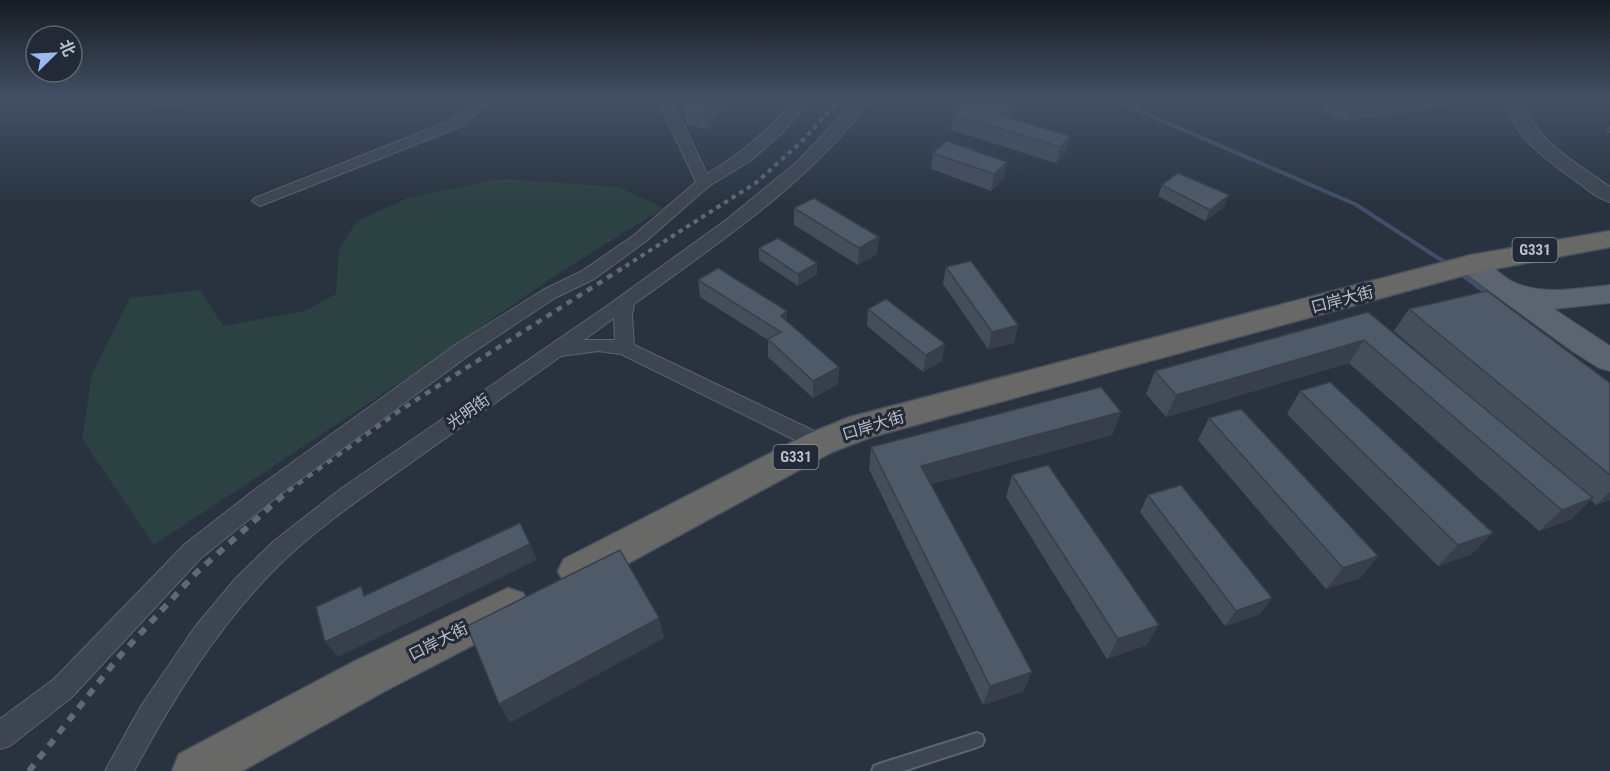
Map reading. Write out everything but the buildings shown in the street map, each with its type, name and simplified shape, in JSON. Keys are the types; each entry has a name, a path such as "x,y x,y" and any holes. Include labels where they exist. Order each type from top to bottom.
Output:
{"highway":[{"name":"口岸大街","path":"196,771 370,676 820,443 862,426 1460,267 1610,239"}],"main road":[{"path":"1460,267 1521,294 1554,300 1610,294"},
{"path":"1500,284 1583,344 1610,360"}],"street":[{"path":"260,201 429,134"},
{"path":"681,134 704,183"},
{"path":"0,736 63,688 193,551 265,494 465,348 549,294 588,275 639,239 704,183 753,152 773,134"},
{"name":"光明街","path":"119,771 206,631 234,596 267,561 355,491 626,302 772,193 834,134"},
{"path":"1532,134 1610,196"},
{"path":"625,348 623,315 626,302"},
{"path":"554,351 598,345 625,348 820,443"}],"lane":[{"path":"879,771 977,740"}],"green space":[{"path":"499,179 619,187 664,208 554,276 425,366 154,545 82,439 92,374 130,298 200,290 223,326 305,311 336,294 339,249 357,221 407,198"}],"waterway":[{"path":"1193,134 1355,204 1449,265"},
{"path":"1459,272 1490,295"}],"railway":[{"path":"618,271 757,182 808,134"},
{"path":"288,491 402,409 621,269"},
{"path":"29,771 117,659 196,573 290,489"}]}
